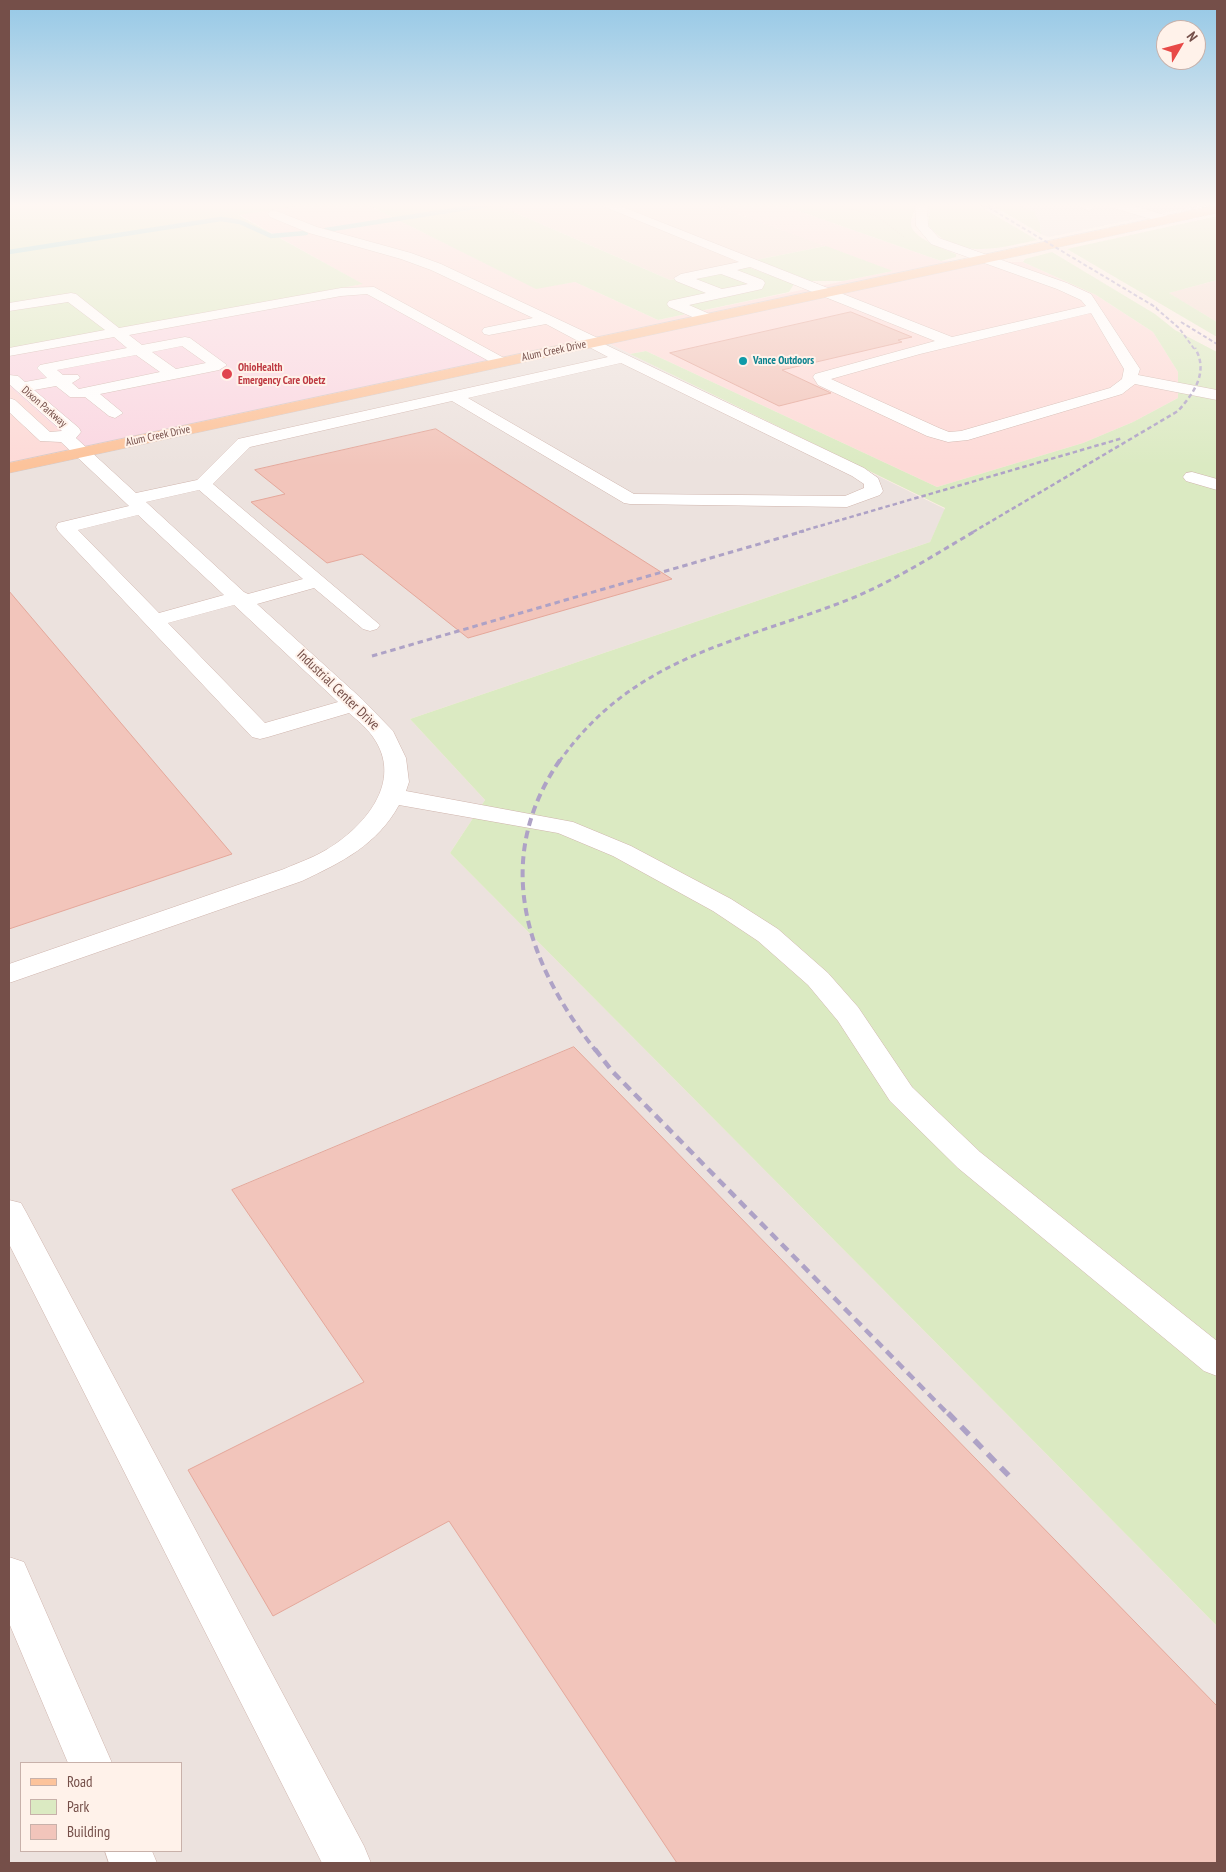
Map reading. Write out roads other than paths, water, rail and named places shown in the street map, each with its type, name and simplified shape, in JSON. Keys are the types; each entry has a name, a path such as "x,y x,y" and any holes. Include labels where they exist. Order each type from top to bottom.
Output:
{"main road":[{"name":"Alum Creek Drive","path":"9,468 74,445 501,362 830,291"}],"street":[{"path":"9,352 346,296 357,291"},
{"path":"371,291 501,362"},
{"path":"454,396 630,499 847,502 874,491 872,482 858,472 487,291"},
{"path":"716,291 723,294"},
{"path":"707,318 674,304 747,291"},
{"path":"1074,291 1086,297 1095,308 1132,369 1130,378 1116,392 962,436 948,437 933,432 824,382 821,376 833,371 1095,308"},
{"path":"827,292 951,342"},
{"path":"9,307 71,297 173,374"},
{"path":"488,332 547,320"},
{"path":"9,357 119,334"},
{"path":"185,341 201,352 218,365 76,394 45,368 185,341"},
{"path":"22,387 201,352"},
{"path":"354,704 260,732 65,527 203,484 244,443 622,358"},
{"name":"Dixon Parkway","path":"9,377 73,432 74,445 46,437 9,403"},
{"path":"1130,378 1217,395"},
{"path":"88,392 115,413"},
{"name":"Industrial Center Drive","path":"9,974 293,875 334,856 366,832 383,812 397,782 394,758 385,736 354,704 242,599 74,445"},
{"path":"1192,477 1217,485"},
{"path":"203,484 370,626"},
{"path":"154,621 317,581"},
{"path":"392,796 564,827 622,851 722,905 768,934 818,979 848,1014 901,1094 948,1140 992,1179 1217,1361"},
{"path":"9,1212 347,1863"},
{"path":"9,1575 90,1762"}],"railway":[{"path":"1129,291 1153,305"},
{"path":"1153,305 1157,308"},
{"path":"1153,305 1179,328 1195,350"},
{"path":"1181,322 1217,344"},
{"path":"973,532 1178,411 1198,382 1200,365 1195,348"},
{"path":"799,532 1123,438"},
{"path":"372,656 804,531"},
{"path":"559,762 589,726 622,697 656,674 693,656 871,590 975,531"},
{"path":"560,760 539,798 527,835 523,873 526,910 536,947 551,982 572,1017 596,1051"},
{"path":"595,1049 612,1071 949,1415"},
{"path":"948,1413 1012,1479"}],"place":[{"name":"Vance Outdoors","path":"743,361"},
{"name":"OhioHealth Emergency Care Obetz","path":"227,374"}]}
